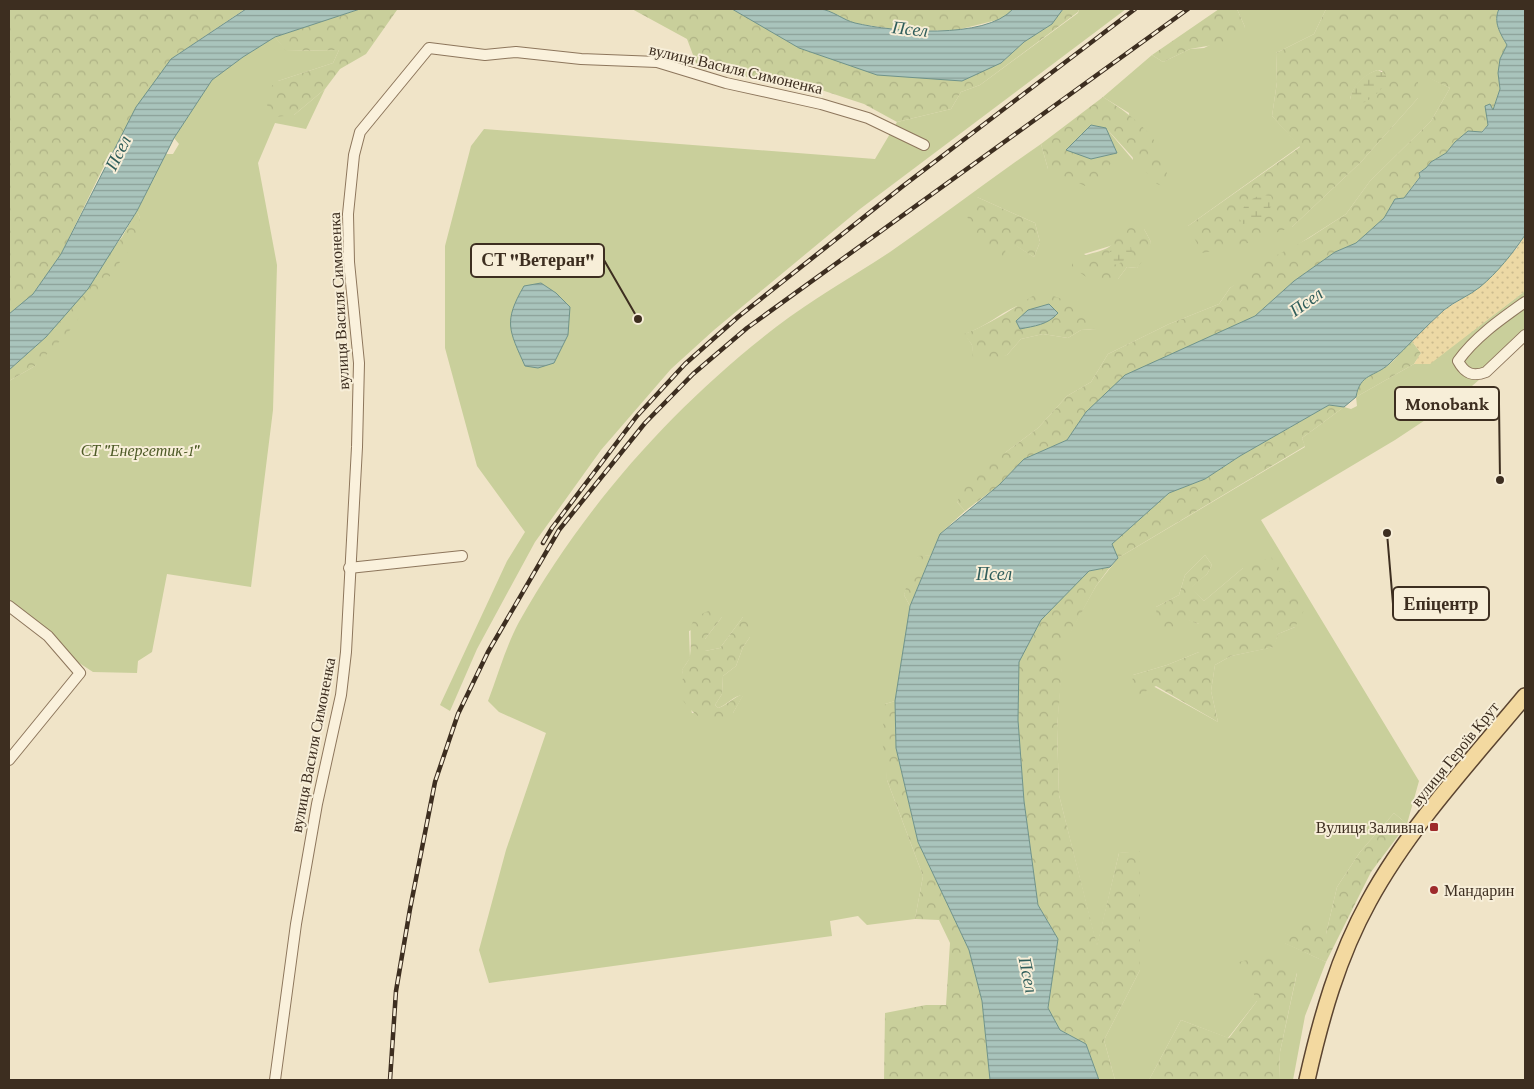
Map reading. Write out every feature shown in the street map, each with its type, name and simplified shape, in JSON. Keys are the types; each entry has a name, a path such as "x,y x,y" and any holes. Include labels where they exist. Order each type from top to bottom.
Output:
{"main road":[{"name":"вулиця Героїв Крут","path":"1307,1080 1332,985 1369,901 1424,819 1525,696"}],"street":[{"name":"вулиця Василя Симоненка","path":"276,1080 296,924 317,804 341,695 346,652 357,447 359,363 348,262 348,214 354,155 360,132 429,48 485,55 516,52 581,59 657,62 726,83 821,104 868,118 924,145"},
{"path":"1525,302 1501,318 1466,350 1458,361 1463,369 1470,374 1486,372 1525,335"},
{"path":"350,568 462,556"},
{"path":"9,760 80,673 48,636 10,611"}],"green space":[{"path":"9,9 245,9 171,59 103,168 61,254 33,294 9,314"},
{"path":"360,9 406,9 397,10 366,54 340,69 325,89 294,115 275,117 267,105 268,89 278,81 333,63 339,50 286,51 275,37"},
{"path":"632,9 732,9 799,48 1001,63 1024,42 1052,24 1063,9 1079,9 1078,12 980,85 961,92 951,109 897,122 864,104 797,82 758,79 698,68 687,39"},
{"path":"822,9 1013,9 1005,18 957,30 908,31 853,23"},
{"path":"1079,9 1126,9 860,209 714,330 671,369 601,450 535,542 477,649 450,711 440,705 507,561 525,532 477,466 445,348 445,246 471,146 484,129 875,159 897,122 951,109 961,92 980,85 1078,13"},
{"path":"1219,9 1237,9 1245,27 1236,41 1190,49 1163,62 1152,55"},
{"path":"1237,9 1326,9 1314,34 1276,53 1277,82 1272,116 1300,146 1188,226 1292,227 1361,162 1418,98 1418,72 1450,88 1431,121 1370,181 1346,214 1230,288 1219,304 1169,324 1108,354 1091,382 1067,396 1038,428 1006,452 957,502 965,511 940,534 931,555 918,557 904,595 910,606 895,701 885,704 887,780 923,876 915,919 867,925 858,916 830,921 832,936 489,983 479,950 506,850 546,733 499,712 488,701 506,651 519,622 544,580 601,500 666,425 738,358 776,327 890,252 1041,144 1048,169 1117,153 1106,128 1133,160 1129,113 1103,97 1152,55 1163,62 1190,49 1204,48 1245,27","holes":["977,197 1035,223 1040,242 1034,257 1006,239","1144,229 1151,242 1137,268 1127,267 1118,279 1084,254 1110,246","1017,306 1096,329 1081,330 1068,338 1043,334 1021,339 1007,355 974,359 972,345 965,334 980,328","722,617 705,639 705,651 720,648 743,617 750,637 743,647 736,666 723,676 722,694 715,705 718,708 743,695 733,713 692,713 682,670 690,658 689,631"]},
{"path":"1326,9 1499,9 1497,23 1507,45 1498,73 1500,89 1493,110 1487,113 1488,125 1481,132 1468,131 1446,153 1419,172 1420,176 1404,198 1395,199 1384,218 1356,243 1335,252 1294,281 1255,316 1195,345 1086,412 1067,440 1024,459 999,485 965,511 957,502 971,473 1006,452 1038,428 1067,396 1091,382 1108,354 1169,324 1219,304 1230,288 1262,263 1309,238 1346,214 1370,181 1431,121 1450,88 1418,73 1418,98 1361,162 1292,227 1237,247 1202,253 1188,226 1300,147 1272,116 1277,82 1276,53 1314,34","holes":["1383,71 1350,100 1356,85 1373,72"]},
{"name":"СТ \"Енергетик-1\"","path":"275,37 287,51 339,50 333,63 278,81 294,115 325,89 306,129 275,123 258,163 277,265 273,410 251,587 167,574 152,652 138,661 137,673 93,672 70,657 46,629 9,599 9,381 35,366 140,218 137,211 166,154 173,154 179,144 174,138 212,80 243,57"},
{"path":"1378,70 1386,75 1386,80 1380,91 1363,103 1352,105 1351,95 1356,85 1368,74"},
{"path":"1103,97 1122,109 1156,143 1166,164 1166,187 1157,184 1106,128 1091,159 1117,153 1102,178 1085,186 1048,169 1041,144"},
{"path":"1261,195 1271,196 1273,204 1261,220 1243,224 1238,217 1242,210 1247,203"},
{"path":"977,197 1035,223 1040,242 1034,257 1006,240 1005,256 995,256 972,235 965,207"},
{"path":"137,211 140,218 134,243 67,334 35,366 9,381 9,370 46,337 122,237"},
{"path":"1131,225 1144,229 1151,242 1146,256 1137,268 1127,267 1118,279 1108,284 1089,279 1072,267 1072,262 1076,259 1109,247 1123,229"},
{"path":"1121,246 1131,247 1132,255 1117,265 1104,261 1111,250"},
{"path":"1040,291 1070,302 1096,320 1096,329 1081,330 1068,338 1043,334 1021,339 1007,355 988,362 973,359 972,345 964,334 994,320"},
{"path":"1525,291 1525,340 1457,399 1395,440 1261,520 1419,781 1407,824 1394,813 1360,852 1337,887 1326,934 1285,943 1326,962 1305,1016 1293,1080 1279,1080 1280,1052 1297,973 1257,1001 1228,1038 1181,1020 1149,1080 1115,1080 1104,1040 1140,970 1140,852 1119,853 1097,947 1059,795 1057,728 1063,645 1096,586 1118,558 1305,447 1302,438 1344,407 1351,409 1357,406 1356,397 1414,364 1430,363","holes":["1205,555 1212,565 1207,574 1190,588 1204,601 1243,568 1295,627 1278,634 1273,647 1231,656 1215,665 1211,691 1218,722 1133,675 1167,665 1199,652 1199,624 1156,607 1179,595 1185,575"]},
{"path":"1411,340 1421,353 1414,364 1356,397 1360,384 1367,377 1382,369 1397,357"},
{"path":"1329,405 1344,407 1302,438 1305,446 1118,558 1112,544 1169,493 1205,479 1240,456"},
{"path":"931,555 910,606 904,595 911,570 918,556"},
{"path":"1205,555 1212,565 1207,574 1191,588 1204,601 1243,568 1271,557 1296,590 1304,610 1295,627 1278,634 1274,647 1231,656 1215,665 1211,691 1218,722 1156,686 1131,699 1133,675 1167,665 1199,652 1199,624 1184,619 1168,630 1157,624 1156,607 1179,595 1185,575"},
{"path":"1110,567 1096,586 1064,645 1057,728 1059,795 1097,945 1119,853 1140,851 1140,970 1104,1040 1115,1080 1099,1080 1086,1044 1060,1030 1048,1008 1058,939 1038,905 1024,801 1018,720 1019,662 1041,620 1075,584 1089,571"},
{"path":"714,609 718,610 722,617 705,639 705,651 720,648 743,617 746,616 751,628 750,637 743,647 736,666 723,676 722,694 715,705 718,708 722,707 744,694 733,713 716,721 702,718 696,714 679,695 683,678 682,670 690,656 691,627 693,622 697,617"},
{"path":"895,701 896,748 918,842 969,950 982,1001 990,1080 884,1080 885,1013 926,1005 946,1005 950,943 939,920 915,919 923,876 887,780 882,739 885,704"},
{"path":"1394,813 1407,824 1371,872 1326,962 1284,943 1306,924 1326,934 1337,887 1360,852"},
{"path":"1276,953 1297,972 1280,1052 1279,1080 1149,1080 1181,1020 1229,1038 1257,1001 1239,962"}],"sand":[{"path":"1525,235 1525,291 1430,364 1414,364 1421,353 1411,340 1446,309 1480,287 1517,248"}],"water":[{"name":"Псел","path":"246,9 360,9 275,37 243,57 212,80 174,138 137,211 88,289 46,337 9,370 9,314 33,294 61,254 136,107 171,59"},
{"name":"Псел","path":"732,9 820,9 855,23 892,29 938,31 982,26 1000,19 1013,9 1063,9 1052,24 1024,42 1001,63 962,81 877,75 799,48"},
{"name":"Псел","path":"1499,9 1525,9 1525,235 1515,249 1499,269 1480,287 1444,310 1389,364 1365,379 1358,389 1356,397 1344,407 1329,405 1240,456 1205,479 1169,493 1112,544 1118,558 1110,567 1089,571 1041,620 1019,662 1018,720 1024,801 1038,905 1058,939 1048,1008 1060,1030 1086,1044 1099,1080 990,1080 982,1001 969,950 918,842 896,748 895,701 910,606 940,534 999,485 1024,459 1067,440 1086,412 1125,375 1255,316 1294,281 1335,252 1356,243 1384,218 1395,199 1404,198 1420,177 1419,173 1431,162 1446,153 1468,131 1482,132 1488,125 1485,106 1490,104 1493,110 1500,89 1498,73 1500,59 1507,45 1497,23"},
{"path":"1091,125 1106,128 1117,153 1091,159 1066,150"},
{"path":"541,283 556,293 570,307 568,335 554,363 538,368 525,366 512,334 511,318 517,298 524,286"},
{"path":"1049,304 1058,313 1054,317 1040,324 1020,329 1016,321 1028,310"}],"railway":[{"path":"543,543 552,528 637,416 685,364 738,317 903,186 1135,9"},
{"path":"390,1080 396,991 435,782 458,714 488,652 559,530 645,423 693,374 747,328 1188,9"}],"place":[{"name":"СТ \"Ветеран\"","path":"638,319"},
{"name":"Monobank","path":"1500,480"},
{"name":"Епіцентр","path":"1387,533"},
{"name":"Вулиця Заливна","path":"1434,827"},
{"name":"Мандарин","path":"1434,890"}]}
